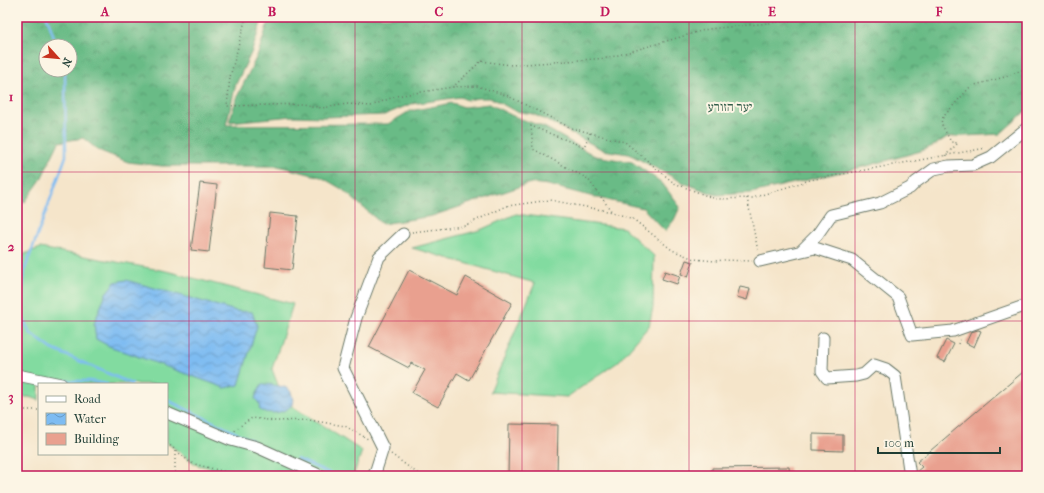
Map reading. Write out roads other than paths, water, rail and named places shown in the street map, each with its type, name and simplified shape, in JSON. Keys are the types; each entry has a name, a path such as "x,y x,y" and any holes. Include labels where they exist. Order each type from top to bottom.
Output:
{"street":[{"path":"800,251 817,235 831,215 880,203 910,188 934,169 949,166 973,165 991,157 1027,128"},
{"path":"372,476 376,470 383,448 344,368 356,318 379,257 403,234"},
{"path":"760,261 815,248 852,260 898,296 912,335 953,331 1027,305"},
{"path":"823,338 822,371 827,378 864,374 874,365 886,369 895,376 910,476"},
{"path":"17,375 56,383"},
{"path":"168,413 231,440 257,447 321,476"}],"water":[{"path":"126,280 236,311 252,312 257,326 239,385 225,388 109,346 96,339 94,324 106,293 115,282"},
{"path":"263,384 288,389 291,393 293,403 287,409 279,412 268,413 262,411 259,409 260,405 255,398"}],"waterway":[{"path":"47,17 54,38"},
{"path":"65,78 66,156 25,269 20,311 30,333 52,349 130,383"},
{"path":"63,381 90,381 101,383"},
{"path":"168,400 253,441"},
{"path":"297,459 336,476"}],"park label":[{"name":"יער הזורע","path":"730,106"}]}
